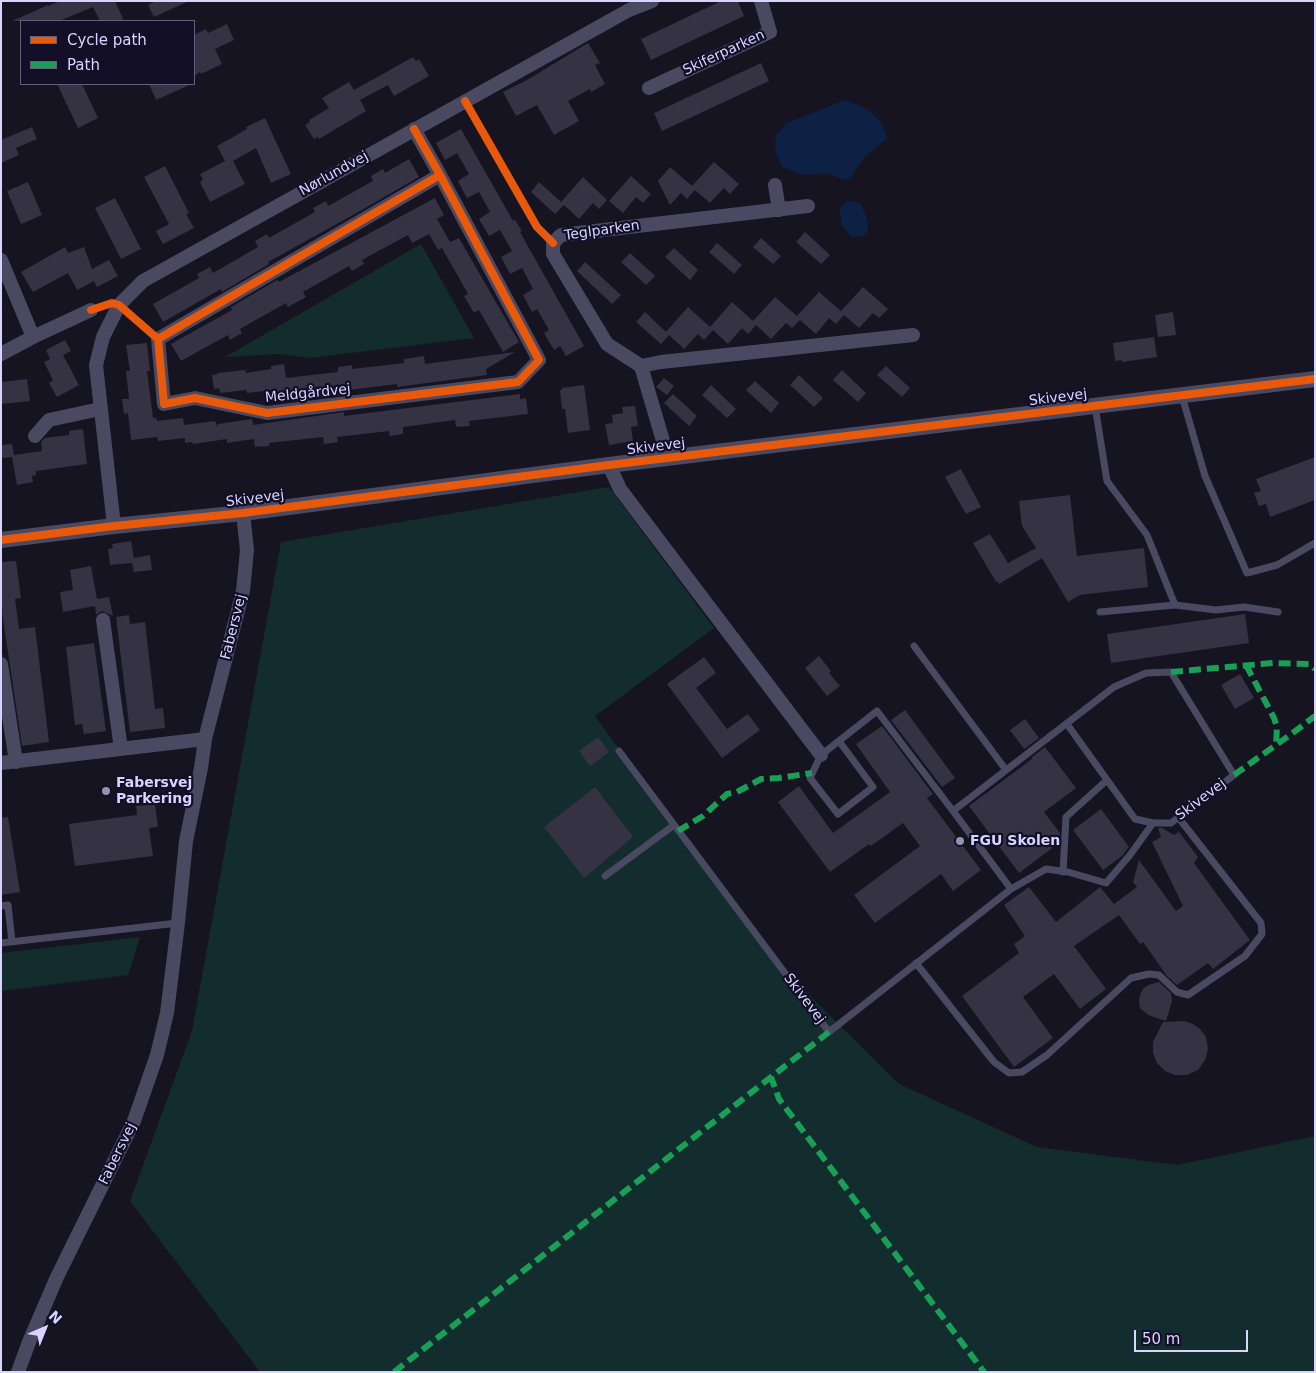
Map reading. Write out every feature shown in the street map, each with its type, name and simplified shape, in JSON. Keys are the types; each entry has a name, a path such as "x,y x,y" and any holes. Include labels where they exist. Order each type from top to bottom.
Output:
{"street":[{"name":"Nørlundvej","path":"114,526 96,365 103,337 120,305 143,281 629,10 652,1"},
{"name":"Skiferparken","path":"649,88 770,32 761,1"},
{"name":"Meldgårdvej","path":"414,129 440,175 539,360 518,382 267,413 195,398 164,404 158,339 440,175"},
{"path":"775,185 778,210"},
{"name":"Teglparken","path":"641,366 607,344 553,254 553,243 561,235 808,206"},
{"path":"1,260 33,337"},
{"path":"1,354 91,310"},
{"path":"668,458 641,366 661,362 913,335"},
{"name":"Skivevej","path":"1,540 243,513 609,465 1315,379"},
{"path":"35,436 49,420 100,409"},
{"name":"Skivevej","path":"609,465 620,488 821,755"},
{"name":"Fabersvej","path":"18,1372 57,1277 134,1120 157,1055 167,1012 186,841 205,739 243,591 247,550 243,513"},
{"path":"103,620 121,749"},
{"path":"1,664 16,762"},
{"path":"1,763 205,739"}],"lane":[{"path":"1182,395 1205,476 1247,573 1277,565 1315,543"},
{"path":"1095,406 1108,481 1147,535 1175,605"},
{"path":"1100,612 1175,605 1216,610 1244,607 1278,612"},
{"path":"914,646 1006,770"},
{"name":"Skivevej","path":"619,751 829,1032 1011,889 1046,869 1106,883 1130,855 1153,823 1171,823 1234,775 1171,672 1146,673 1114,687 953,811"},
{"path":"839,741 873,787 838,814 810,778 821,755 877,711 1011,889"},
{"path":"1066,724 1135,819 1153,823"},
{"path":"1063,872 1066,817 1107,780"},
{"path":"916,963 994,1062 1008,1073 1022,1072 1047,1056 1131,978 1149,974 1159,975 1177,992 1188,995 1246,956 1262,934 1261,923 1178,818"},
{"path":"605,876 674,825"},
{"path":"1,906 8,905 12,942"},
{"path":"1,943 178,923"}],"green space":[{"path":"421,244 474,338 310,358 279,354 225,357"},
{"path":"609,487 714,628 595,716 772,958 899,1084 1037,1147 1177,1165 1315,1136 1315,1372 260,1372 130,1201 192,1031 281,542"},
{"path":"140,937 128,975 1,991 1,953"}],"water":[{"path":"845,100 865,108 880,121 888,138 865,156 850,178 845,180 826,173 799,174 783,167 775,152 776,135 787,123"},
{"path":"846,202 860,203 867,218 868,232 862,236 852,237 842,225 839,209"}],"building":[{"path":"60,1 115,1 124,20 100,20 93,7 61,20 12,21"},
{"path":"156,1 189,1 154,17 148,5"},
{"path":"721,1 738,1 744,16 651,60 641,39"},
{"path":"227,24 234,40 215,49 222,64 195,75 195,34 206,29 208,33"},
{"path":"588,43 600,63 595,65 605,84 591,92 590,89 568,101 579,121 554,135 537,105 516,116 503,92 527,80"},
{"path":"413,57 416,61 419,59 429,76 394,96 388,85 360,100 366,111 319,139 318,137 314,139 305,125 310,122 309,120 329,108 322,98 349,82 354,90"},
{"path":"761,63 769,81 662,131 654,113"},
{"path":"57,85 82,85 98,118 78,128"},
{"path":"149,85 190,85 156,100"},
{"path":"265,118 291,174 271,183 256,148 233,161 245,184 210,202 200,182 203,180 200,174 225,161 217,146 247,129 246,127"},
{"path":"32,127 37,139 16,148 19,155 1,163 1,140"},
{"path":"461,129 513,221 515,220 522,231 520,232 584,346 566,356 560,346 554,350 544,333 549,330 537,309 532,312 523,295 533,289 522,268 510,274 501,257 512,251 500,230 489,236 479,219 490,212 479,192 467,198 458,181 469,174 457,153 445,160 436,143"},
{"path":"409,159 419,177 268,262 269,264 222,292 221,289 163,322 153,304 199,278 197,274 210,267 213,273 258,247 255,241 267,234 269,238 315,212 313,208 326,201 328,206 373,181 371,176 383,169 385,173"},
{"path":"714,162 739,184 730,194 724,188 710,203 695,190 687,199 681,193 670,205 658,181 670,167 692,186"},
{"path":"165,166 189,213 186,214 194,228 163,244 156,231 169,224 144,177"},
{"path":"631,176 651,194 643,203 636,197 623,213 609,201"},
{"path":"583,177 607,200 599,209 593,203 579,219 564,205 555,214 531,192 539,182 561,202"},
{"path":"28,182 42,215 21,224 7,191"},
{"path":"115,198 141,249 121,259 95,208"},
{"path":"435,198 444,215 437,219 450,242 459,238 519,342 503,352 479,310 474,313 464,296 468,294 442,248 438,250 429,234 412,243 408,235 362,260 364,264 352,271 349,266 303,292 306,297 288,307 286,303 240,329 242,333 230,340 228,335 181,361 171,344 232,310 231,307 277,280 279,282"},
{"path":"805,232 830,255 821,264 796,242"},
{"path":"761,238 781,256 773,264 753,247"},
{"path":"717,243 742,265 734,274 709,252"},
{"path":"65,247 68,253 84,247 92,269 109,260 118,276 97,287 94,281 77,290 68,273 33,292 21,272"},
{"path":"674,248 698,270 690,280 665,257"},
{"path":"630,253 655,276 646,285 621,262"},
{"path":"585,262 621,295 612,304 577,271"},
{"path":"863,287 888,309 879,318 873,313 859,328 844,315 836,324 829,318 816,334 800,320 792,328 786,323 771,339 756,325 748,334 742,328 728,344 713,330 704,340 698,334 684,349 669,335 661,344 636,322 645,312 666,332 688,307 710,327 732,302 753,321 775,297 797,316 819,292 841,311"},
{"path":"1173,312 1176,335 1158,337 1155,315"},
{"path":"1154,337 1157,357 1122,362 1122,360 1115,361 1113,343"},
{"path":"65,340 71,351 63,355 79,385 57,397 49,383 53,380 44,362 50,359 46,350"},
{"path":"147,343 150,371 147,371 153,418 156,418 157,421 183,418 184,425 215,421 218,427 218,424 252,419 253,425 344,412 344,416 520,394 520,399 526,398 528,414 469,421 470,426 456,427 455,420 403,427 403,434 390,436 389,431 337,437 338,442 324,444 323,437 269,443 269,446 255,447 254,439 227,443 227,439 193,444 192,442 185,443 185,438 158,441 157,437 131,440 128,413 124,414 122,399 129,399 126,371 130,371 126,345"},
{"path":"515,352 486,369 487,375 397,387 397,384 341,391 342,395 314,398 314,393 287,397 287,393 273,395 273,390 247,393 246,390 220,393 219,388 214,389 212,375 245,370 246,373 271,369 271,366 284,364 286,378 338,372 338,367 352,365 352,369 404,363 404,359 424,356 425,364"},
{"path":"886,366 910,388 902,397 877,375"},
{"path":"842,370 866,393 858,402 833,380"},
{"path":"799,375 823,398 814,407 790,385"},
{"path":"664,378 674,386 667,395 656,387"},
{"path":"27,379 30,401 1,404 1,382"},
{"path":"755,381 779,403 771,413 746,390"},
{"path":"584,385 590,430 568,433 565,409 562,409 560,390 562,388"},
{"path":"711,385 736,409 727,418 702,395"},
{"path":"673,394 697,416 689,426 664,403"},
{"path":"635,406 638,426 631,427 633,441 609,445 605,424 613,423 612,415 623,413 622,407"},
{"path":"83,429 87,464 36,471 36,475 32,476 33,482 17,485 12,457 1,458 1,445 12,444 14,455 42,451 41,442 45,438 69,435 69,431"},
{"path":"1315,457 1315,500 1270,517 1266,504 1259,506 1254,493 1261,491 1256,479"},
{"path":"961,469 981,507 966,514 945,477"},
{"path":"1070,495 1077,556 1144,548 1148,587 1080,595 1068,602 1042,558 999,584 996,582 973,543 990,534 1008,563 1036,548 1022,526 1019,501"},
{"path":"131,541 134,558 150,555 152,570 134,572 132,563 110,565 108,549 113,548 112,544"},
{"path":"16,561 21,598 15,599 19,629 35,627 49,742 22,746 3,619 1,592 1,562"},
{"path":"91,566 97,599 109,597 113,616 102,611 96,615 95,606 63,612 60,592 73,590 70,570"},
{"path":"1245,614 1249,643 1111,663 1107,634"},
{"path":"129,615 130,624 145,622 155,709 163,708 165,728 130,732 116,617"},
{"path":"94,643 106,731 84,734 82,724 75,725 66,647"},
{"path":"819,656 831,671 829,673 840,686 827,696 805,668"},
{"path":"704,657 716,673 696,688 727,729 748,714 760,730 722,758 667,684"},
{"path":"1240,674 1254,698 1235,709 1221,685"},
{"path":"905,710 955,778 942,787 891,720"},
{"path":"1025,719 1039,738 1024,749 1010,730"},
{"path":"882,726 933,794 927,798 981,870 953,891 941,874 875,923 854,895 920,846 903,823 871,846 869,844 830,872 778,802 799,786 833,833 890,792 856,744"},
{"path":"598,737 609,752 590,766 579,751"},
{"path":"1045,747 1076,788 1044,812 1060,833 1059,843 1019,873 969,806 1032,759"},
{"path":"595,787 633,837 584,878 544,827"},
{"path":"155,804 158,827 149,828 153,856 75,866 69,824 137,815 136,806"},
{"path":"1101,809 1129,847 1122,856 1103,870 1073,830"},
{"path":"8,817 20,892 1,895 1,818"},
{"path":"1158,828 1162,828 1174,835 1179,832 1198,857 1194,863 1250,940 1213,969 1208,963 1177,985 1167,976 1143,942 1140,944 1119,915 1074,946 1106,989 1080,1009 1054,974 1023,997 1053,1038 1014,1067 962,996 1019,953 1014,944 1025,936 1004,905 1029,887 1056,922 1100,887 1114,904 1137,887 1133,882 1139,860 1176,911 1183,906 1152,842 1161,837"},
{"path":"1159,982 1171,993 1172,1001 1166,1021 1148,1015 1140,1008 1139,1001 1143,989 1148,985"},
{"path":"1184,1021 1200,1029 1206,1037 1208,1049 1205,1060 1198,1070 1187,1075 1175,1075 1165,1071 1157,1063 1153,1053 1153,1042 1163,1022"}],"marked path":[{"path":"1171,672 1273,663 1309,664 1315,669"},
{"path":"1246,665 1274,718 1277,727 1276,745"},
{"path":"1234,775 1315,716"},
{"path":"678,831 703,816 727,794 737,792 761,779 812,773"},
{"path":"829,1032 771,1077 779,1099 984,1372"},
{"path":"394,1372 771,1077"}],"cycle path":[{"path":"465,101 537,227 553,243"},
{"path":"414,129 440,175 539,360 518,382 267,413 195,398 164,404 158,339 440,175"},
{"path":"91,310 112,303 119,305 158,339"},
{"path":"1,540 243,513 609,465 1315,379"}],"place":[{"name":"Fabersvej Parkering","path":"106,791"},
{"name":"FGU Skolen","path":"960,841"}]}
